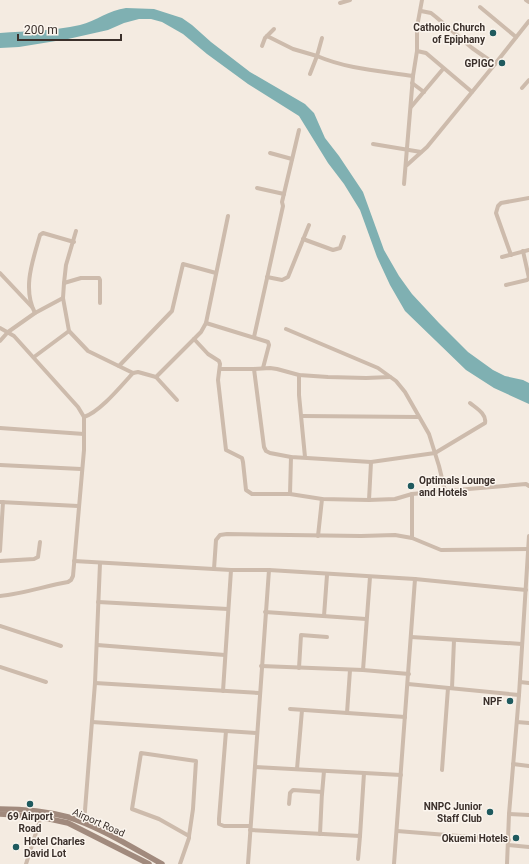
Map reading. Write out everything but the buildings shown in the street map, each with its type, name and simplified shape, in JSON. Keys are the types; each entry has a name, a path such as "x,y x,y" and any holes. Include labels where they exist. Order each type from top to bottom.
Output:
{"main road":[{"name":"Airport Road","path":"0,809 39,811 67,817 84,823 117,839 162,864"},
{"name":"Airport Road","path":"0,814 54,819 76,827 149,864"}],"street":[{"path":"340,3 350,0"},
{"path":"404,184 407,165 412,83 417,51 417,27 422,0"},
{"path":"480,7 516,37"},
{"path":"421,10 431,13 472,48 495,64"},
{"path":"407,165 427,147 529,21"},
{"path":"262,46 265,38 274,29"},
{"path":"267,36 293,49 327,60 358,68 413,76"},
{"path":"310,74 322,38"},
{"path":"417,51 426,53 443,69 472,92"},
{"path":"411,107 443,69"},
{"path":"522,88 529,80"},
{"path":"412,83 424,92"},
{"path":"254,337 299,130"},
{"path":"373,144 421,152"},
{"path":"270,154 292,159"},
{"path":"257,188 284,194"},
{"path":"511,255 496,213 497,209 501,203 529,198"},
{"path":"156,377 201,332 206,323 228,216"},
{"path":"267,277 278,280 288,277 309,225"},
{"path":"76,231 66,265 64,283 63,298 69,331 88,351 133,373 138,372 156,377 177,400"},
{"path":"32,307 29,279 40,235 43,233 74,242"},
{"path":"303,239 333,250 340,248 344,237"},
{"path":"502,257 529,250"},
{"path":"506,285 527,280 529,278 523,252"},
{"path":"119,366 172,311 183,264 216,273"},
{"path":"0,273 32,307 35,313"},
{"path":"64,283 81,278 99,278 100,303"},
{"path":"0,341 8,332 35,313 63,298"},
{"path":"206,323 268,342 269,345 263,368"},
{"path":"0,328 14,336 34,357 78,407 84,418 73,576 68,582 37,588 15,595 0,596"},
{"path":"286,329 378,368 396,381 405,392 429,434 445,491"},
{"path":"34,357 69,331"},
{"path":"194,339 208,354 219,361 220,368 218,380 226,450 242,458 246,490 252,494 290,494 322,499 369,500 445,491 526,484 529,486"},
{"path":"220,368 277,369 299,375 328,378 390,377"},
{"path":"254,369 264,447 266,451 270,453 291,457 371,462 435,453 485,423 486,420 484,416 470,403"},
{"path":"84,418 92,415 99,409 133,373"},
{"path":"299,375 299,395 305,457"},
{"path":"302,416 418,417"},
{"path":"0,428 84,434"},
{"path":"290,494 291,457"},
{"path":"369,500 371,462"},
{"path":"0,465 81,469"},
{"path":"412,494 412,538"},
{"path":"318,536 322,499"},
{"path":"0,551 2,502 78,506"},
{"path":"214,569 216,540 220,535 227,534 318,536 395,535 412,538 441,550 529,549"},
{"path":"507,864 509,814 528,574 529,536"},
{"path":"0,561 34,559 38,557 40,542"},
{"path":"74,561 230,570 269,570 370,578 415,579 526,590"},
{"path":"84,823 95,683 100,563"},
{"path":"223,691 230,570"},
{"path":"248,864 259,692 269,570"},
{"path":"324,616 327,575"},
{"path":"362,670 370,578"},
{"path":"394,864 415,579"},
{"path":"98,602 228,609"},
{"path":"265,612 366,619"},
{"path":"0,626 61,646"},
{"path":"523,628 529,628"},
{"path":"299,668 301,635 327,636"},
{"path":"411,637 522,644"},
{"path":"442,770 454,640"},
{"path":"97,645 225,655"},
{"path":"261,666 362,670 409,674"},
{"path":"0,667 46,682"},
{"path":"347,713 350,670"},
{"path":"520,682 529,683"},
{"path":"95,683 259,692"},
{"path":"408,684 519,695"},
{"path":"290,710 405,717"},
{"path":"297,769 302,710"},
{"path":"92,722 257,733"},
{"path":"517,722 529,723"},
{"path":"226,731 219,824 224,826 360,836"},
{"path":"180,864 189,836 193,809 196,761 141,753 132,809 159,819 189,836"},
{"path":"513,764 529,766"},
{"path":"255,767 401,775"},
{"path":"320,834 324,771"},
{"path":"358,859 364,773"},
{"path":"289,804 290,793 293,790 322,792 322,796"},
{"path":"509,814 529,815"},
{"path":"26,864 41,817"},
{"path":"396,831 508,840"},
{"path":"508,845 529,847"}],"water":[{"path":"126,8 154,9 182,18 250,72 305,104 314,113 325,138 363,192 384,250 399,276 412,294 468,352 493,370 505,376 529,383 529,404 494,388 466,370 405,311 390,285 377,257 360,210 344,184 328,163 299,116 248,84 207,54 183,34 162,22 151,19 139,19 124,23 108,30 68,39 19,47 0,48 0,33 50,30 70,27 92,21 114,11"}],"place":[{"name":"Catholic Church of Epiphany","path":"493,33"},
{"name":"GPIGC","path":"502,63"},
{"name":"Optimals Lounge and Hotels","path":"411,486"},
{"name":"NPF","path":"510,701"},
{"name":"69 Airport Road","path":"30,804"},
{"name":"NNPC Junior Staff Club","path":"490,812"},
{"name":"Okuemi Hotels","path":"516,838"},
{"name":"Hotel Charles David Lot","path":"16,847"}]}
